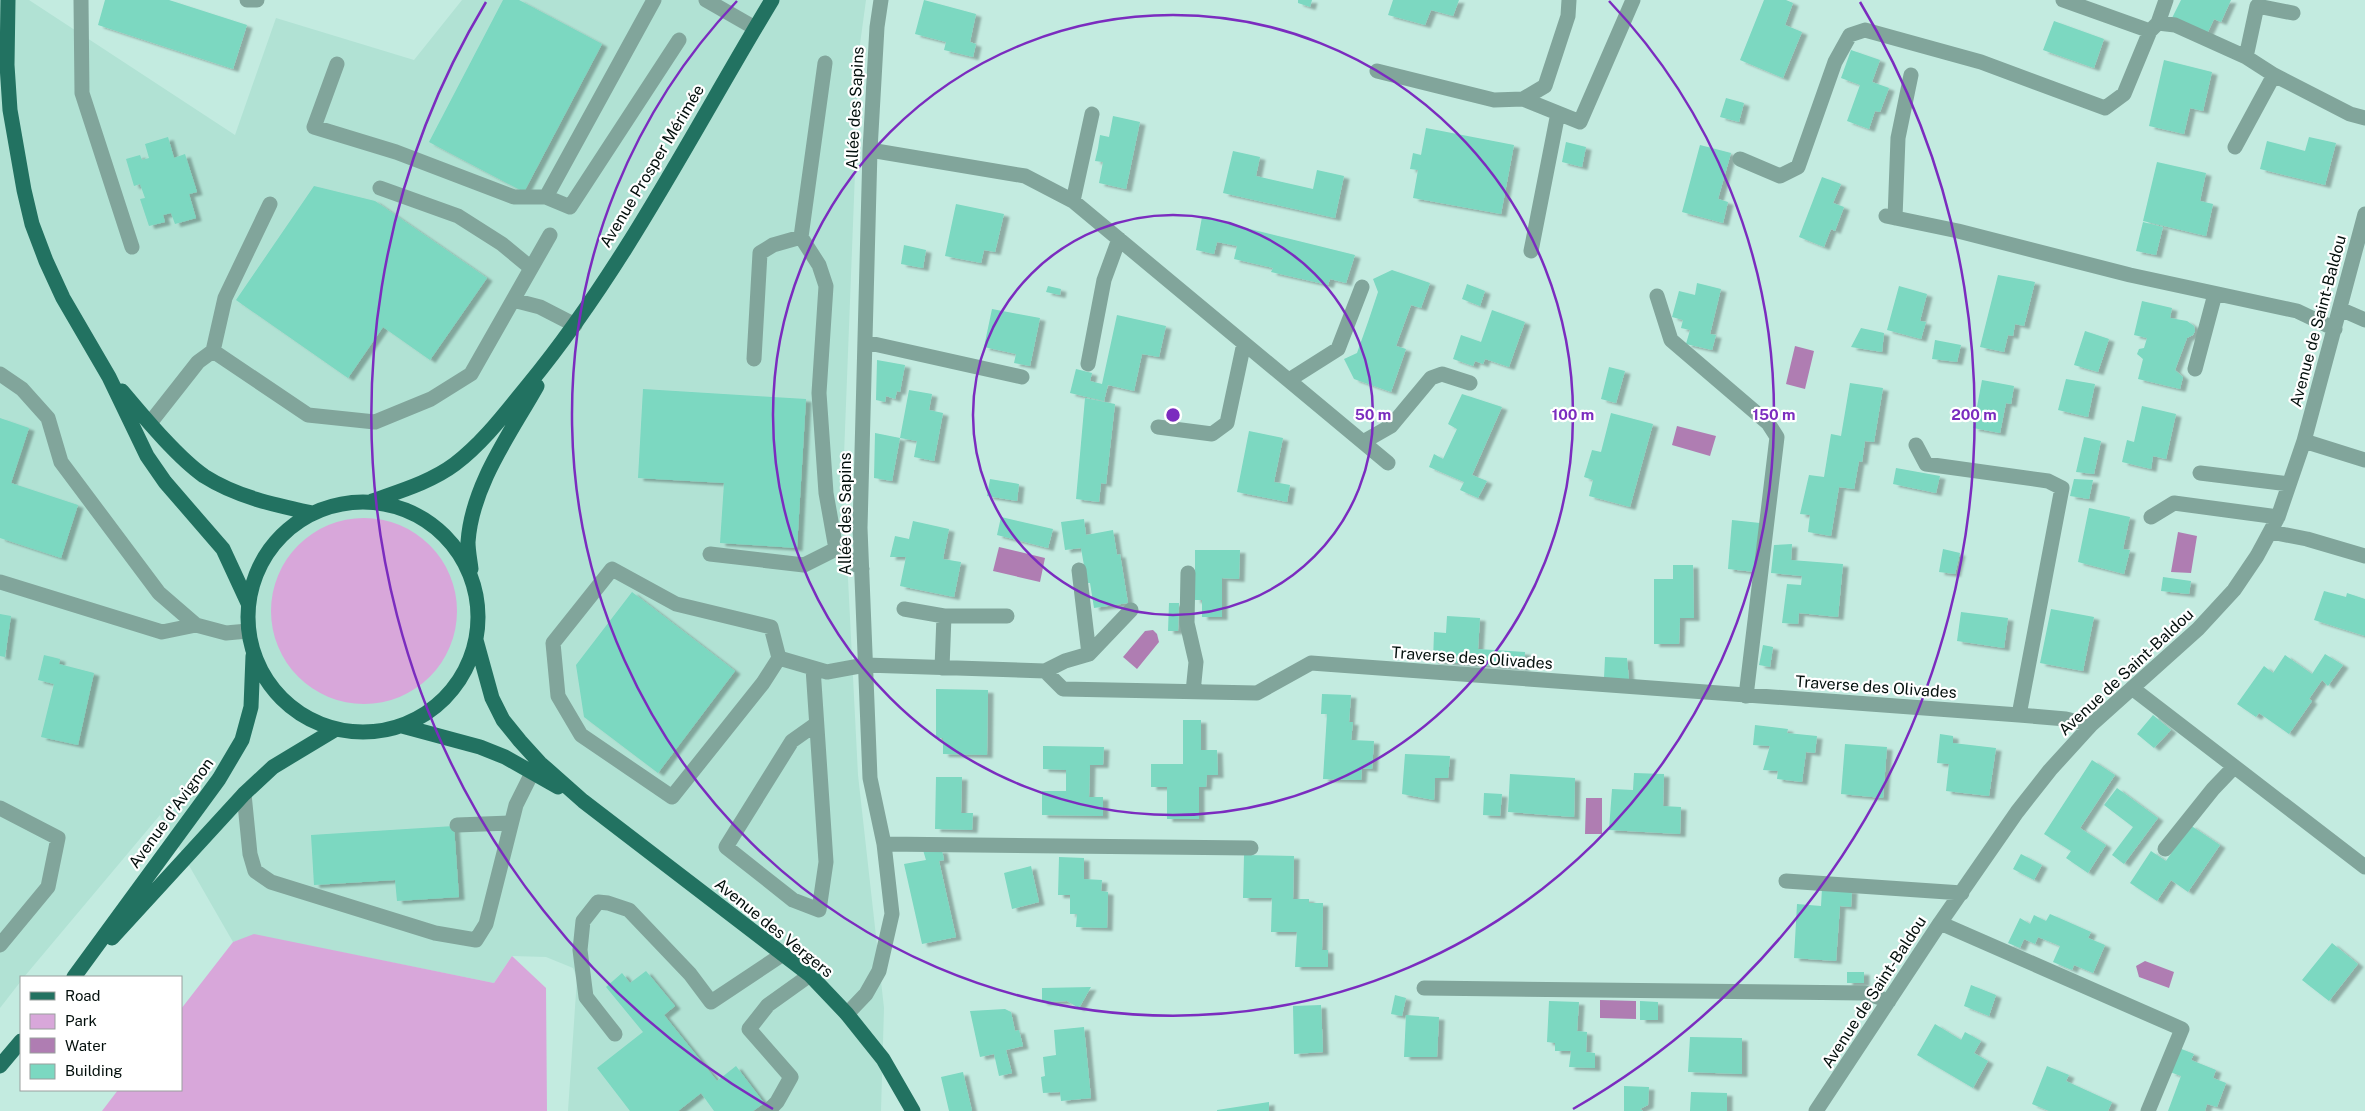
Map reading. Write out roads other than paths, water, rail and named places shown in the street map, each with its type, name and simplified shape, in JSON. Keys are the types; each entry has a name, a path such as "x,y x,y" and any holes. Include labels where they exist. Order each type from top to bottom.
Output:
{"main road":[{"path":"8,0 7,65 10,110 18,162 32,224 63,298 109,377 147,456 165,482 223,549 248,603"},
{"name":"Avenue Prosper Mérimée","path":"371,501 412,488 454,464 495,426 559,348 637,227 772,0"},
{"name":"Avenue Prosper Mérimée","path":"471,578 468,544 471,520 483,483 559,348"},
{"path":"109,377 150,423 203,475 231,490 259,501 312,514"},
{"path":"371,501 393,505 413,513 432,524 448,540 462,558 471,578 477,598 478,618 476,639 469,662 458,682 442,701 423,715 402,726 380,731 358,732 336,729 314,722 294,710 276,693 253,652 248,631 248,603 253,581 267,554 276,541 292,526 330,506 350,502 371,501"},
{"name":"Avenue des Vergers","path":"476,639 492,698 503,720 540,763 583,800 810,975 847,1014 882,1059 913,1111"},
{"name":"Avenue d'Avignon","path":"75,976 219,779 242,740 250,707 253,652"},
{"name":"Avenue des Vergers","path":"402,726 480,746 505,757 583,800"},
{"name":"Avenue d'Avignon","path":"75,976 167,880 244,794 273,767 336,729"},
{"path":"0,1066 20,1042"}],"street":[{"path":"82,0 82,93 132,246"},
{"path":"247,0 257,0"},
{"path":"546,197 654,0"},
{"path":"706,0 755,28"},
{"name":"Allée des Sapins","path":"847,1014 866,994 879,971 892,914 884,844 870,778 860,528 870,150 877,27 881,0"},
{"path":"1377,71 1494,100 1523,98 1545,86 1568,16 1569,0"},
{"path":"1523,98 1580,122 1633,0"},
{"path":"2063,0 2154,27 2175,25 2246,57 2274,75 2350,114 2365,118"},
{"path":"1740,158 1780,176 1798,167 1835,62 1850,35 1864,30 1982,62 2105,108 2124,94 2166,0"},
{"path":"2246,57 2257,6 2293,13"},
{"path":"337,64 314,128 396,152 514,197 546,197 570,207 679,40"},
{"path":"825,63 801,237 819,265 826,286 819,393 826,493 836,550 862,569"},
{"path":"1910,74 1898,138 1890,217 2297,312 2334,329"},
{"path":"2235,147 2274,75"},
{"path":"1531,251 1558,112"},
{"path":"1073,201 1092,114"},
{"path":"870,150 1025,176 1073,201 1388,463"},
{"path":"380,188 458,216 502,244 531,268"},
{"path":"150,423 198,362 213,351 224,298 270,204"},
{"name":"Avenue de Saint-Baldou","path":"1816,1111 1940,923 2017,812 2050,770 2091,724 2198,629 2234,590 2271,532 2304,441 2365,214"},
{"path":"213,351 308,415 375,422 431,399 471,374 550,235"},
{"path":"754,358 760,253 773,245 801,237"},
{"path":"1088,364 1104,280 1119,239"},
{"path":"1289,380 1338,349 1362,287"},
{"path":"2195,369 2215,294"},
{"path":"1657,296 1671,340 1768,423 1777,437 1746,696"},
{"path":"513,300 540,307 575,325"},
{"path":"2340,309 2365,320"},
{"path":"865,342 1022,377"},
{"path":"1158,426 1212,434 1227,423 1244,343"},
{"path":"0,374 22,390 48,418 61,462 159,593 196,626"},
{"path":"1362,442 1391,426 1431,378 1442,374 1470,383"},
{"path":"2304,441 2365,460"},
{"path":"1916,445 1926,464 2048,481 2062,488 2019,715"},
{"path":"2200,473 2289,484"},
{"path":"2151,517 2174,502 2278,517"},
{"path":"2271,532 2307,539 2365,556"},
{"path":"710,554 804,565 836,550"},
{"path":"612,569 676,604 771,627 779,658 763,683 672,796 581,735 558,696 554,643 612,569"},
{"path":"1079,570 1089,654"},
{"path":"1188,573 1187,623 1196,662 1193,692"},
{"path":"0,582 162,632 196,626 226,633 248,631"},
{"path":"904,609 944,616 1007,616"},
{"path":"779,658 827,672 865,665 1045,671 1064,661 1089,654 1131,610"},
{"path":"942,668 944,616"},
{"name":"Traverse des Olivades","path":"1045,671 1063,689 1257,693 1311,663 2019,715 2066,719 2091,724"},
{"path":"813,668 826,862 819,910 793,900 726,847 792,741 816,724"},
{"path":"2132,688 2365,867"},
{"path":"2165,849 2213,788 2234,768"},
{"path":"244,794 250,854 255,871 271,882 312,897 435,933 476,940 486,924 516,805 532,773"},
{"path":"0,808 58,838 48,887 0,945"},
{"path":"456,825 511,824"},
{"path":"884,844 1251,848"},
{"path":"1786,881 1962,893"},
{"path":"615,1034 586,997 580,950 583,921 598,902 608,903 629,910 684,968 711,1002 783,954"},
{"path":"1940,923 2182,1029 2148,1111"},
{"path":"768,1111 777,1102 791,1078 749,1029 768,1005 810,975"},
{"path":"1424,988 1865,993 1889,1001"}],"water":[{"path":"1795,346 1814,351 1805,389 1786,384"},
{"path":"1677,426 1716,436 1710,456 1672,445"},
{"path":"2178,532 2197,536 2191,573 2171,572"},
{"path":"999,547 1045,558 1040,582 993,571"},
{"path":"1153,630 1157,634 1159,642 1137,669 1123,657 1145,631"},
{"path":"1586,798 1602,798 1602,834 1585,834"},
{"path":"2145,961 2174,972 2169,988 2139,977 2136,966"},
{"path":"1600,1000 1636,1001 1636,1019 1600,1018"}]}
